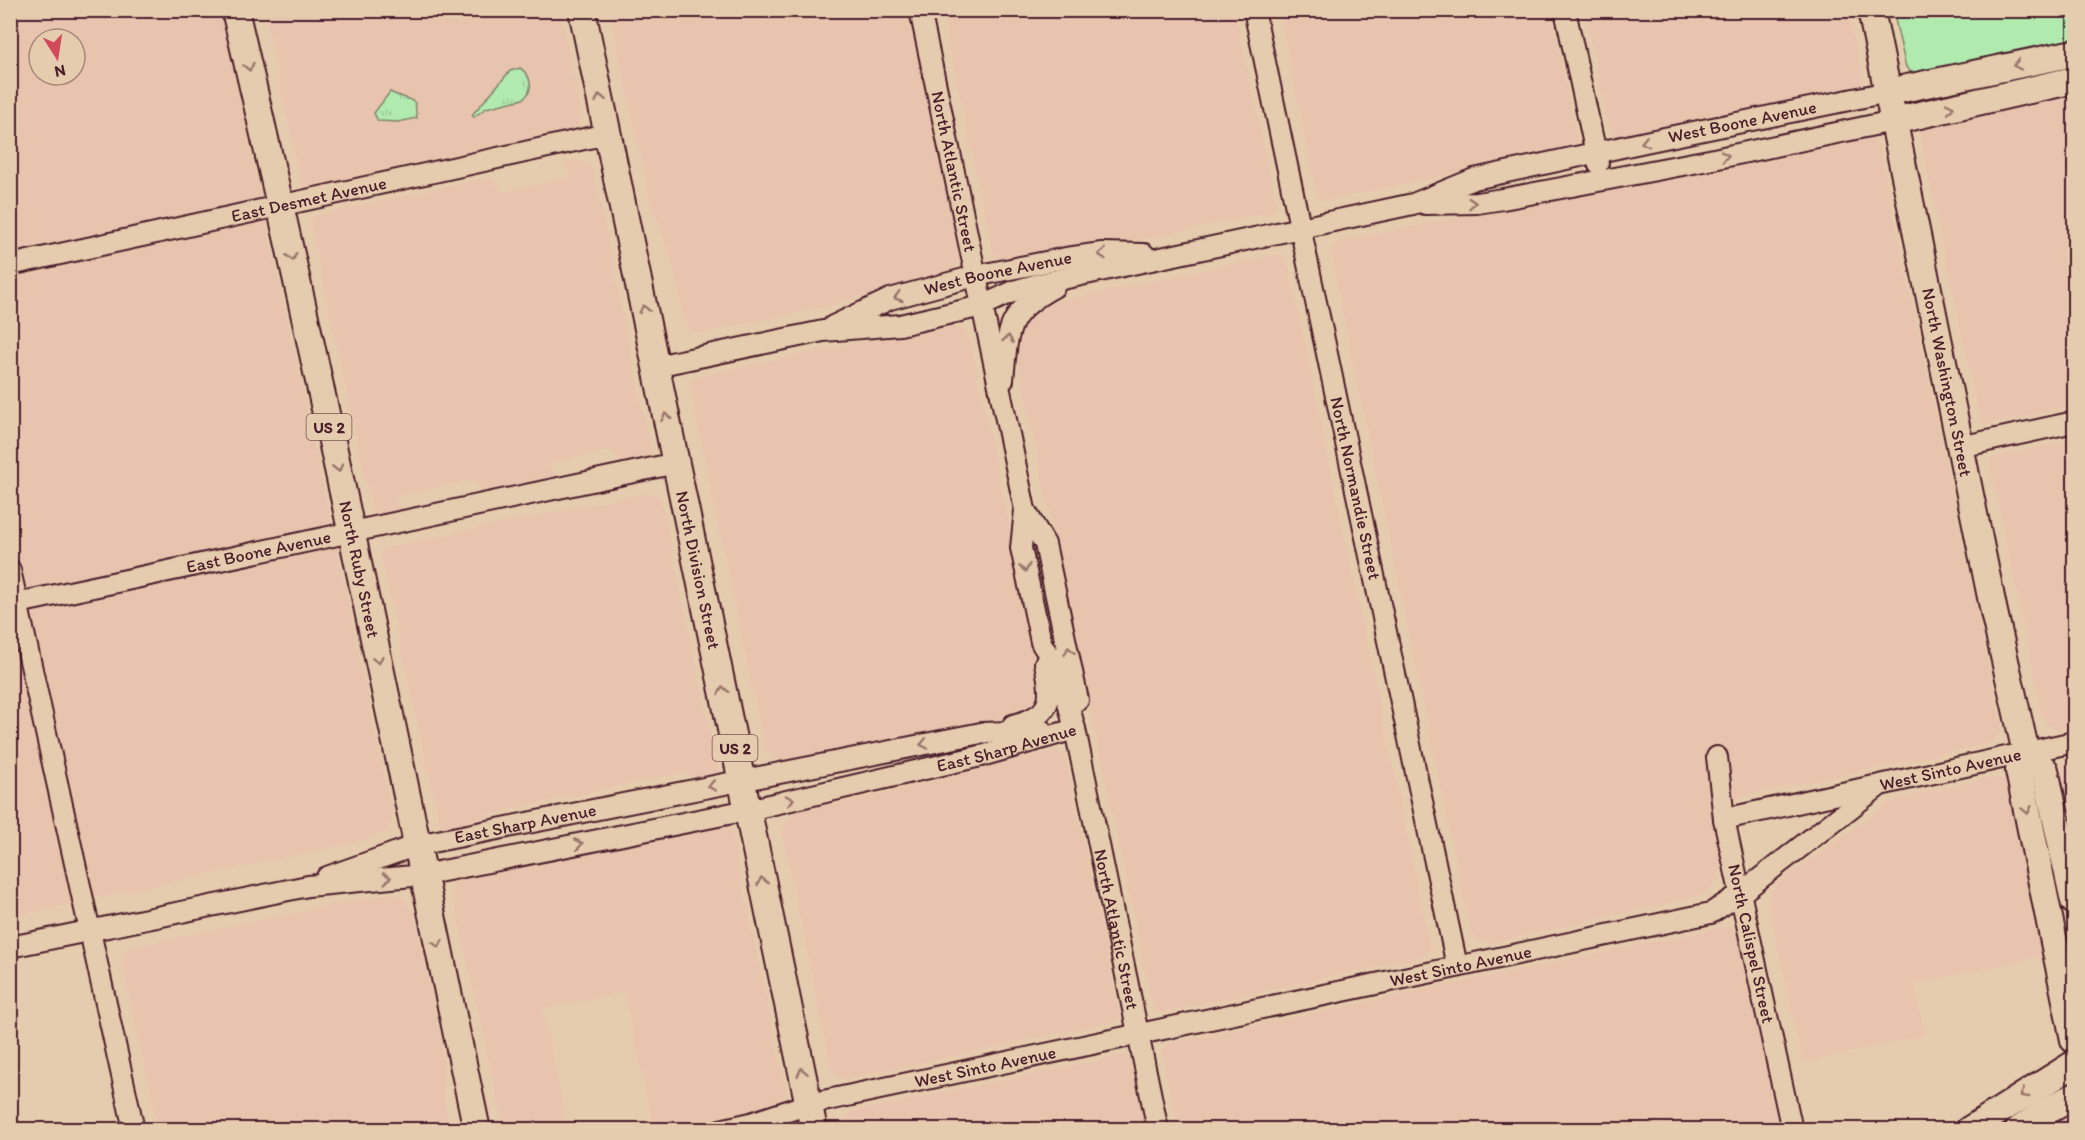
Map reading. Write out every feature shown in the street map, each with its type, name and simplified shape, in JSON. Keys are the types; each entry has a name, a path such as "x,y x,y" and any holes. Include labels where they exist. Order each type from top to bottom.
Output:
{"main road":[{"name":"North Ruby Street","path":"235,10 281,205 352,533 477,1130"},
{"name":"North Division Street","path":"582,10 814,1130"},
{"name":"North Washington Street","path":"1870,10 1994,612 2026,753 2019,771 2074,1040"},
{"name":"West Boone Avenue","path":"1888,92 2074,53"},
{"name":"West Boone Avenue","path":"1893,121 2074,80"},
{"path":"2026,753 2045,770 2074,901"},
{"path":"1969,1130 2074,1064"},
{"path":"2019,1130 2074,1096"}],"street":[{"name":"North Atlantic Street","path":"920,10 1025,510 1021,548 1041,642 1044,651 1060,675 1075,729 1158,1130"},
{"name":"North Normandie Street","path":"1254,10 1457,966"},
{"path":"1565,10 1601,179"},
{"name":"West Boone Avenue","path":"656,366 823,331 900,325 982,306 1014,291 1072,277 1413,204 1474,179 1888,92"},
{"name":"West Boone Avenue","path":"1413,204 1477,203 1720,157 1893,121"},
{"name":"East Desmet Avenue","path":"10,265 607,135"},
{"name":"West Boone Avenue","path":"823,331 890,299 975,276 1102,253 1181,254"},
{"path":"1001,397 1010,327 1017,312 1034,297 1072,277"},
{"path":"1960,447 2074,422"},
{"name":"East Boone Avenue","path":"18,603 676,463"},
{"name":"North Atlantic Street","path":"1025,510 1046,544 1078,694 1079,709 1075,729"},
{"path":"10,570 134,1130"},
{"path":"981,733 1038,717 1045,709 1050,697 1041,642"},
{"name":"East Sharp Avenue","path":"308,886 339,872 417,845 981,733 1075,729"},
{"name":"East Sharp Avenue","path":"10,947 308,886 423,875 748,810 985,755 1075,729"},
{"name":"West Sinto Avenue","path":"720,1130 751,1123 809,1104 1711,913 1740,894 1880,785 2074,742"},
{"name":"North Calispel Street","path":"1718,757 1724,819 1792,1130"},
{"path":"1724,819 1880,785"}],"shaded area":[{"path":"10,11 221,11 391,810 392,821 385,833 365,840 11,917"},
{"path":"265,11 560,11 581,110 579,123 573,129 305,187 301,183"},
{"path":"610,11 908,11 960,253 960,259 952,272 942,277 827,306 703,333 688,329 672,262 651,202"},
{"path":"942,11 1235,11 1275,208 1271,212 1105,247 1003,263 993,252"},
{"path":"1279,11 1551,11 1578,143 1569,150 1322,201 1317,194"},
{"path":"1584,11 1848,11 1863,81 1848,91 1622,139 1616,138 1609,128"},
{"path":"2074,89 2074,406 1985,425 1980,420 1919,132 1921,127"},
{"path":"1866,138 1873,140 1879,146 2002,729 1999,735 1987,744 1710,803 1723,861 1718,878 1706,893 1492,943 1480,941 1470,930 1330,251 1339,241"},
{"path":"575,160 588,164 594,173 651,451 650,458 624,464 611,450 554,462 548,466 558,477 557,479 487,494 473,480 401,495 394,500 404,508 403,511 377,516 372,509 311,226 312,218 317,215 490,177 503,192 569,178 572,173 564,164"},
{"path":"1273,255 1285,257 1288,263 1430,947 1426,954 1418,958 1160,1013 1155,1011 1152,1004 1014,343 1027,313 1038,306"},
{"path":"938,325 963,329 970,338 1043,690 1043,700 1027,715 789,761 780,760 767,752 764,746 689,381 702,375"},
{"path":"2074,439 2074,725 2058,729 2048,725 2043,717 1990,464 1991,459 1996,457"},
{"path":"645,493 658,496 663,505 719,773 697,779 684,772 490,814 479,823 441,829 381,555 382,551 384,548"},
{"path":"1055,750 1065,754 1119,1019 845,1079 837,1077 831,1066 783,837 785,822 795,812 802,809 868,797"},
{"path":"2074,758 2074,820 2066,822 2055,773 2058,765"},
{"path":"1997,778 2005,780 2012,786 2045,955 1914,984 1925,1035 1803,1063 1768,902 1771,891 1777,884 1891,801"},
{"path":"726,825 731,829 786,1092 784,1099 775,1104 663,1129 654,1129 624,992 542,1009 568,1129 504,1129 451,885 452,880"},
{"path":"390,893 404,898 414,913 442,1043 444,1099 450,1129 159,1129 122,965 127,950 132,947"},
{"path":"1732,927 1739,937 1784,1129 1178,1129 1162,1055 1162,1049 1170,1043"},
{"path":"1124,1055 1130,1059 1132,1064 1145,1129 845,1129 845,1118 853,1111"},
{"path":"2065,1114 2074,1114 2074,1129 2037,1130"}],"green space":[{"path":"1893,11 2074,11 2074,43 1918,74 1906,67"},
{"path":"520,68 529,79 530,87 527,95 523,99 486,108 474,117 472,115 510,71"},
{"path":"390,92 415,103 417,118 398,122 378,121 374,113"}]}
